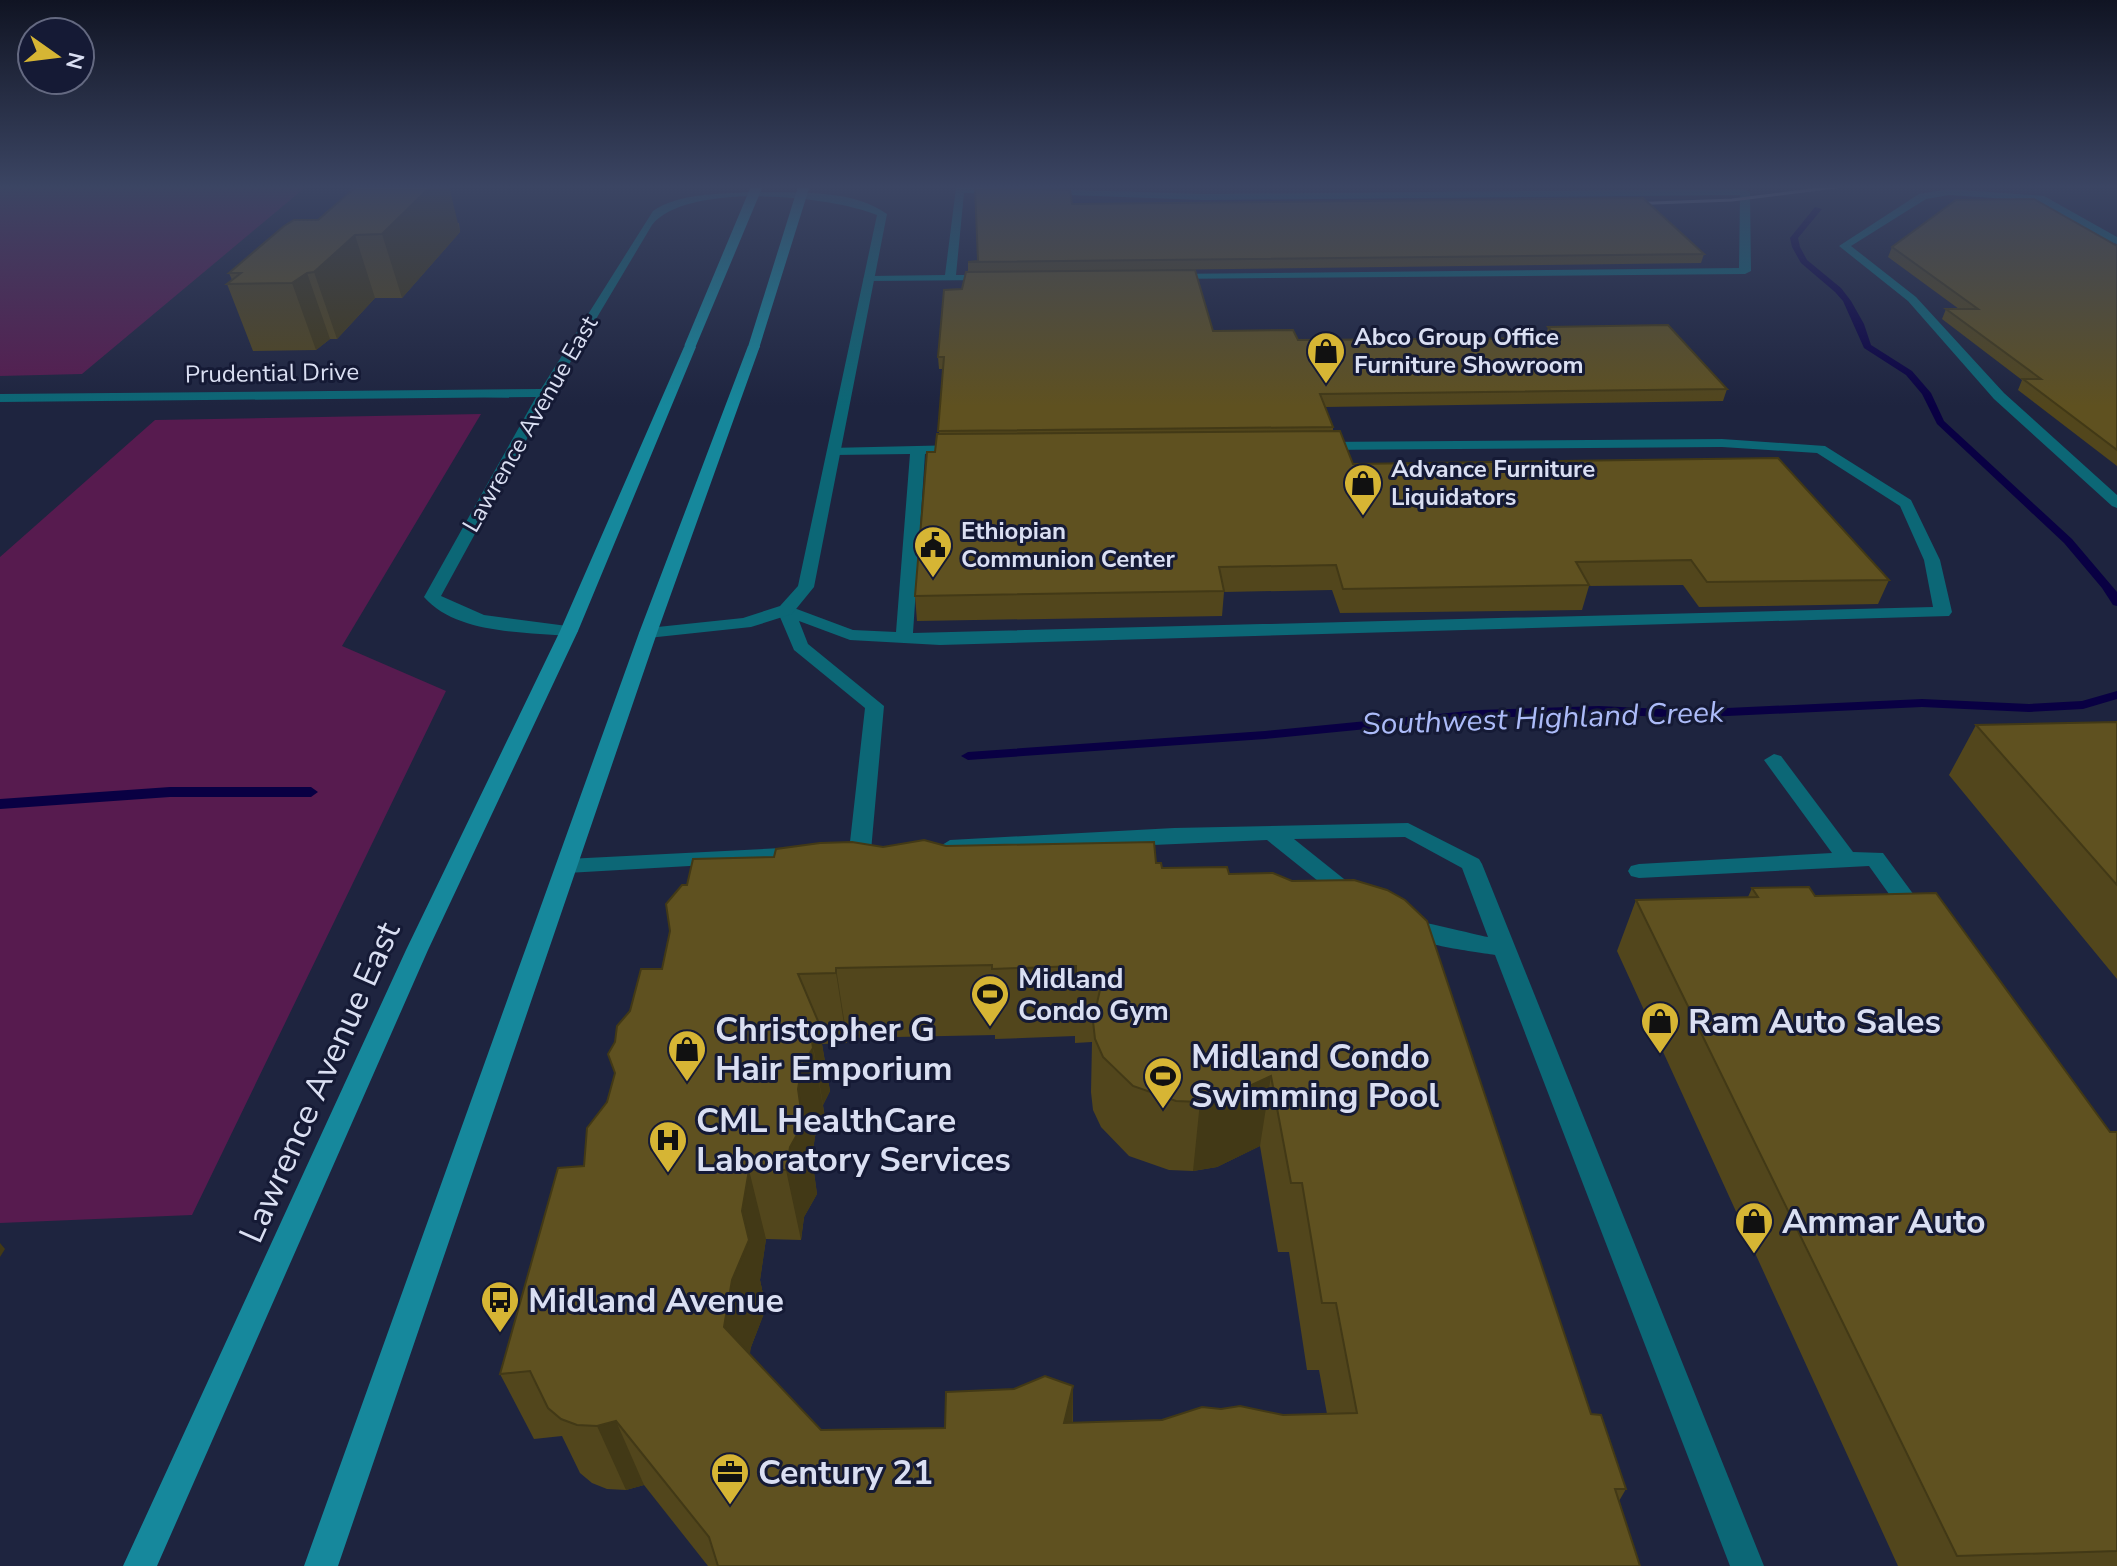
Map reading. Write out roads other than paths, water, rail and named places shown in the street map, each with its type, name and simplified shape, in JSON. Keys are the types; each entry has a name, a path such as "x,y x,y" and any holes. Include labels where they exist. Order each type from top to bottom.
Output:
{"main road":[{"name":"Lawrence Avenue East","path":"140,1566 417,950 569,631 727,259"},
{"path":"321,1566 648,633 754,346 781,259"}],"street":[{"name":"Lawrence Avenue East","path":"569,631 503,625 454,614 432,597 545,393 626,259"},
{"name":"Lawrence Avenue East","path":"786,610 806,587 873,259"},
{"path":"950,278 952,259"},
{"path":"1157,276 1745,271 1745,259"},
{"path":"1861,259 1912,299 1999,396 2117,503"},
{"path":"869,279 998,278"},
{"name":"Prudential Drive","path":"0,398 545,393"},
{"path":"648,633 745,623 786,610 850,635 904,638 1943,612 1932,560 1906,503 1820,449 1722,443 1296,446"},
{"path":"904,638 918,449"},
{"path":"834,451 981,449"},
{"path":"567,866 852,851 875,706 800,646 786,610"},
{"path":"1774,760 1848,860"},
{"path":"923,848 1408,830 1471,864 1747,1566"},
{"path":"1273,834 1347,893 1423,933 1504,948"},
{"path":"1639,871 1875,858 1931,936"}],"waterway":[{"name":"Southwest Highland Creek","path":"1802,259 1842,295 1856,316 1867,346 1909,373 1926,393 1940,422 2068,541 2117,602"},
{"name":"Southwest Highland Creek","path":"968,756 1265,735 1479,714 1599,710 1685,714 1922,703 2029,708 2083,705 2117,695"},
{"name":"Southwest Highland Creek","path":"0,804 170,792 311,792"}],"place":[{"name":"Abco Group Office Furniture Showroom","path":"1326,385"},
{"name":"Advance Furniture Liquidators","path":"1363,517"},
{"name":"Ethiopian Communion Center","path":"933,579"},
{"name":"Midland Condo Gym","path":"990,1028"},
{"name":"Ram Auto Sales","path":"1660,1055"},
{"name":"Christopher G Hair Emporium","path":"687,1083"},
{"name":"Midland Condo Swimming Pool","path":"1163,1110"},
{"name":"CML HealthCare Laboratory Services","path":"668,1174"},
{"name":"Ammar Auto","path":"1754,1255"},
{"name":"Midland Avenue","path":"500,1334"},
{"name":"Century 21","path":"730,1506"}]}
